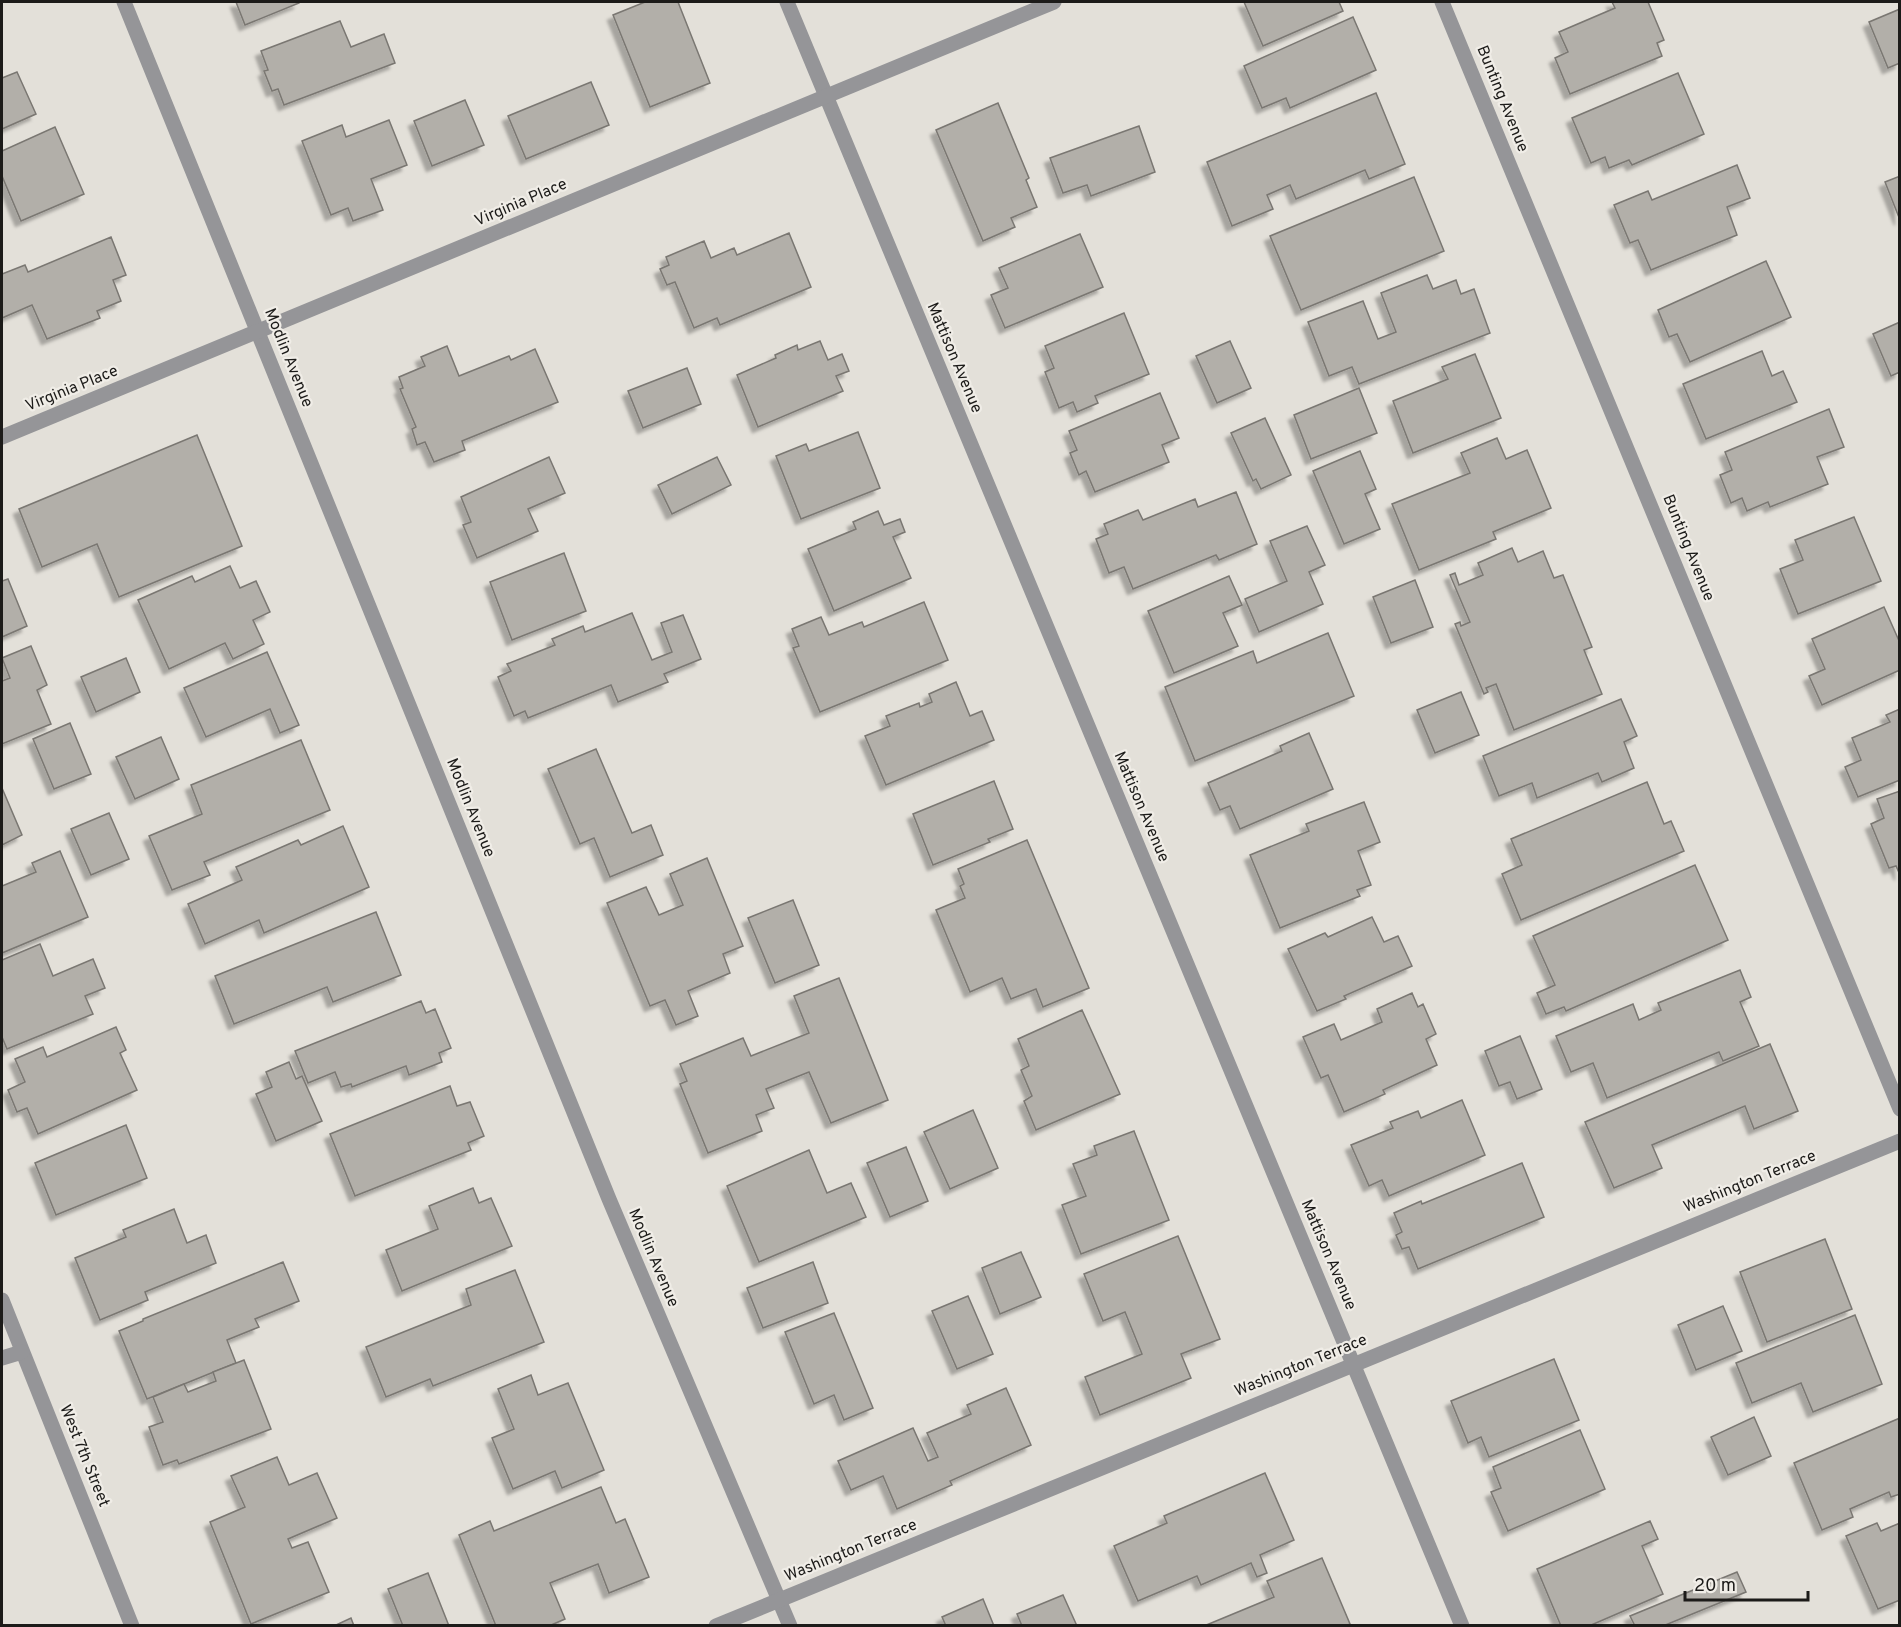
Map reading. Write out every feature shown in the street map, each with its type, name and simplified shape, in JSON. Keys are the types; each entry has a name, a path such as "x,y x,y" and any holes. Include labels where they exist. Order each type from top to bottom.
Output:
{"street":[{"name":"Modlin Avenue","path":"124,2 609,1199 790,1626"},
{"name":"Mattison Avenue","path":"787,2 1462,1626"},
{"name":"Virginia Place","path":"2,437 1054,2"},
{"name":"Bunting Avenue","path":"1442,2 1899,1109"},
{"name":"Washington Terrace","path":"716,1626 1899,1141"},
{"name":"West 7th Street","path":"2,1300 132,1626"},
{"path":"2,1358 22,1352"}],"building":[{"path":"236,2 299,2 299,3 245,25"},
{"path":"645,2 678,2 710,83 650,107 613,15"},
{"path":"1244,2 1339,2 1343,11 1263,46"},
{"path":"1612,2 1648,2 1664,40 1657,43 1662,56 1570,94 1555,58 1568,52 1559,32 1615,8"},
{"path":"1900,9 1900,63 1888,68 1869,22"},
{"path":"1353,17 1376,70 1290,108 1286,98 1262,108 1244,66"},
{"path":"340,21 351,47 384,34 395,63 284,105 278,89 272,91 264,71 268,70 261,51"},
{"path":"17,72 36,114 2,129 2,78"},
{"path":"1678,73 1704,134 1632,165 1629,160 1609,168 1605,157 1591,163 1572,118"},
{"path":"591,82 609,125 526,159 508,116"},
{"path":"1376,93 1405,164 1369,179 1365,170 1296,199 1290,185 1267,195 1273,209 1232,226 1207,162"},
{"path":"465,100 484,145 432,166 414,121"},
{"path":"998,103 1029,178 1026,180 1037,207 1011,218 1015,227 983,241 936,130"},
{"path":"389,120 407,165 371,179 383,210 353,221 348,208 331,215 302,141 342,125 346,137"},
{"path":"1139,126 1155,172 1091,196 1087,185 1063,193 1050,158"},
{"path":"55,127 84,194 21,221 2,176 2,151"},
{"path":"1737,165 1750,198 1727,207 1737,235 1651,270 1638,240 1630,243 1614,205 1648,191 1652,200"},
{"path":"1900,176 1900,220 1885,182"},
{"path":"1414,177 1444,251 1301,310 1270,236"},
{"path":"789,233 811,287 720,325 717,318 694,328 675,282 667,285 660,269 669,265 666,257 704,241 711,258 734,248 737,255"},
{"path":"1080,234 1103,287 1005,328 991,295 1008,288 999,268"},
{"path":"111,237 126,275 113,280 121,301 97,311 100,318 47,339 32,305 2,318 2,274 25,265 28,272"},
{"path":"1766,261 1791,317 1690,362 1677,334 1669,337 1658,310"},
{"path":"1427,275 1433,289 1456,280 1461,294 1474,289 1490,333 1359,384 1352,367 1329,376 1308,322 1363,301 1378,339 1396,332 1381,293"},
{"path":"1124,313 1149,374 1095,396 1098,403 1077,412 1073,402 1059,408 1045,372 1054,368 1045,346"},
{"path":"1900,322 1900,372 1891,376 1873,334"},
{"path":"820,341 828,360 842,354 849,371 836,376 843,391 758,427 737,375 776,358 775,355 797,345 798,350"},
{"path":"1230,341 1251,388 1217,403 1196,356"},
{"path":"447,346 459,376 509,356 511,360 535,349 558,402 462,441 465,450 434,462 425,442 417,445 412,429 416,427 400,389 403,388 399,377 425,366 421,357"},
{"path":"1762,351 1772,376 1783,371 1797,402 1706,439 1683,384"},
{"path":"1475,354 1501,418 1413,453 1393,401 1448,379 1442,367"},
{"path":"687,368 701,404 643,428 628,391"},
{"path":"1359,388 1377,433 1311,459 1294,415"},
{"path":"1160,393 1179,438 1162,445 1169,462 1095,492 1086,471 1079,475 1070,453 1077,450 1069,431"},
{"path":"1829,409 1844,447 1817,457 1828,484 1770,507 1768,502 1747,511 1742,498 1731,503 1720,475 1732,470 1725,452"},
{"path":"1265,418 1291,475 1261,489 1256,479 1253,481 1231,433"},
{"path":"858,432 880,488 801,519 776,456 806,444 809,451"},
{"path":"197,435 242,546 119,597 97,544 42,567 19,509"},
{"path":"1497,438 1506,459 1527,450 1551,508 1493,532 1496,539 1419,570 1392,504 1470,473 1461,453"},
{"path":"1360,451 1376,489 1365,494 1380,529 1344,544 1313,471"},
{"path":"549,457 565,493 528,509 538,531 477,558 463,525 471,522 461,497"},
{"path":"717,457 731,485 672,514 658,485"},
{"path":"1236,492 1257,544 1219,560 1216,555 1133,589 1124,567 1109,573 1096,539 1108,534 1104,524 1138,510 1143,520 1195,499 1198,507"},
{"path":"878,511 884,525 900,519 905,532 893,537 911,578 834,611 808,549 856,529 853,522"},
{"path":"1854,517 1881,581 1798,614 1780,569 1803,560 1795,540"},
{"path":"1307,526 1325,565 1309,572 1323,604 1259,632 1245,599 1287,581 1270,541"},
{"path":"1512,548 1518,562 1543,551 1554,578 1563,575 1592,647 1584,650 1602,694 1514,730 1496,684 1486,688 1488,692 1484,694 1455,624 1460,622 1461,626 1470,622 1450,575 1455,573 1459,585 1483,575 1478,563"},
{"path":"564,553 586,611 512,640 490,582"},
{"path":"230,566 240,588 256,581 270,612 253,620 264,644 233,659 225,643 169,669 138,600 192,576 195,582"},
{"path":"1229,576 1242,605 1223,613 1238,646 1174,673 1148,611"},
{"path":"8,579 27,626 2,637 2,581"},
{"path":"1415,580 1433,627 1391,643 1373,597"},
{"path":"924,602 948,660 820,712 793,648 799,646 792,629 821,617 829,635 862,622 864,627"},
{"path":"1884,607 1900,643 1900,670 1822,705 1809,676 1825,669 1812,639"},
{"path":"632,613 652,660 672,652 661,623 683,615 701,659 664,674 668,682 618,702 611,685 528,718 525,711 514,716 498,677 511,671 507,664 555,645 552,639 583,626 585,632"},
{"path":"1328,633 1354,696 1195,761 1165,687 1253,651 1257,663"},
{"path":"31,646 47,685 37,690 51,724 2,744 2,681 10,678 2,658"},
{"path":"267,652 299,725 280,733 270,709 206,737 184,688"},
{"path":"126,658 140,692 96,712 81,677"},
{"path":"956,682 970,716 982,711 994,740 886,785 865,736 890,726 886,716 919,703 920,707 932,702 929,694"},
{"path":"1461,692 1479,735 1435,753 1417,710"},
{"path":"1621,699 1637,736 1624,742 1634,768 1602,782 1598,773 1537,798 1532,783 1499,796 1483,756"},
{"path":"1900,709 1900,780 1858,797 1845,767 1861,760 1852,738 1890,722 1886,715"},
{"path":"70,723 91,774 54,789 33,739"},
{"path":"1309,733 1333,789 1240,829 1230,806 1220,810 1208,783 1282,751 1280,746"},
{"path":"161,737 179,779 135,799 116,757"},
{"path":"301,740 330,810 204,862 210,875 172,890 149,836 202,814 191,785"},
{"path":"596,749 632,833 651,825 663,855 610,877 594,838 580,844 548,769"},
{"path":"994,781 1013,829 988,839 990,842 933,865 913,814"},
{"path":"1647,782 1664,824 1671,821 1684,851 1521,920 1502,874 1522,865 1511,839"},
{"path":"2,788 22,835 2,845"},
{"path":"1900,791 1900,875 1896,866 1889,868 1871,824 1884,818 1877,799"},
{"path":"1364,802 1380,842 1358,851 1371,885 1357,890 1360,896 1280,928 1250,855 1309,831 1306,824"},
{"path":"109,813 129,859 91,875 71,829"},
{"path":"343,826 369,887 264,933 259,920 205,944 188,904 242,880 236,867 298,840 301,845"},
{"path":"1027,840 1089,988 1043,1007 1036,989 1011,999 1002,978 970,992 936,910 965,898 960,886 964,884 958,869"},
{"path":"60,851 88,917 2,953 2,886 36,872 32,863"},
{"path":"707,858 743,946 723,954 730,973 688,991 698,1016 676,1025 665,1000 650,1006 607,903 646,887 659,915 683,905 670,874"},
{"path":"1695,865 1728,940 1566,1011 1564,1007 1546,1014 1537,993 1555,985 1533,936"},
{"path":"793,900 819,965 775,983 748,918"},
{"path":"376,912 401,975 333,1002 327,987 234,1024 215,976"},
{"path":"1372,917 1384,942 1398,936 1412,966 1344,996 1346,999 1317,1011 1288,949 1325,933 1328,937"},
{"path":"40,944 53,976 93,959 105,988 85,996 93,1014 7,1049 2,1037 2,960"},
{"path":"1740,970 1751,997 1740,1002 1759,1046 1723,1061 1719,1052 1607,1098 1593,1063 1571,1072 1556,1036 1633,1004 1639,1020 1661,1010 1658,1003"},
{"path":"839,978 888,1100 831,1123 809,1072 766,1089 774,1108 756,1115 762,1131 708,1153 680,1084 687,1081 680,1064 743,1038 751,1056 809,1033 794,996"},
{"path":"1412,993 1418,1007 1423,1004 1436,1034 1426,1039 1437,1065 1383,1090 1385,1094 1344,1112 1328,1075 1321,1078 1303,1037 1334,1024 1341,1040 1382,1022 1377,1009"},
{"path":"421,1001 426,1013 435,1009 451,1048 439,1053 442,1062 409,1075 406,1066 352,1087 351,1084 341,1087 335,1072 308,1083 295,1051"},
{"path":"1082,1010 1120,1094 1036,1130 1024,1101 1032,1096 1021,1070 1029,1066 1018,1039"},
{"path":"116,1027 126,1050 120,1053 137,1090 38,1134 27,1108 17,1112 8,1090 25,1082 15,1059 43,1047 47,1057"},
{"path":"1520,1036 1542,1089 1517,1099 1510,1082 1499,1086 1485,1051"},
{"path":"1770,1044 1798,1111 1754,1129 1745,1106 1652,1145 1662,1168 1614,1188 1585,1122"},
{"path":"289,1062 296,1079 302,1076 322,1121 276,1141 256,1094 272,1087 266,1072"},
{"path":"450,1086 457,1106 470,1102 484,1136 468,1143 471,1150 355,1196 330,1134"},
{"path":"1462,1100 1485,1155 1389,1196 1382,1180 1369,1186 1351,1145 1393,1128 1390,1122 1418,1111 1421,1118"},
{"path":"973,1110 998,1168 950,1189 924,1132"},
{"path":"126,1125 147,1178 56,1215 35,1163"},
{"path":"1134,1131 1169,1220 1081,1254 1062,1205 1086,1196 1073,1164 1097,1155 1094,1146"},
{"path":"906,1147 928,1201 890,1217 867,1163"},
{"path":"809,1150 827,1193 851,1183 866,1217 759,1262 727,1186"},
{"path":"1522,1163 1544,1217 1418,1269 1409,1247 1402,1249 1396,1235 1402,1232 1394,1213 1421,1201 1422,1204"},
{"path":"473,1188 479,1203 491,1198 512,1246 402,1291 386,1250 438,1229 429,1206"},
{"path":"174,1209 187,1243 206,1235 216,1263 145,1292 148,1300 100,1320 75,1258 126,1237 123,1230"},
{"path":"1178,1236 1220,1339 1181,1354 1191,1378 1100,1415 1085,1377 1142,1354 1125,1312 1103,1321 1084,1274"},
{"path":"1825,1239 1852,1309 1767,1342 1740,1272"},
{"path":"1021,1252 1041,1297 1000,1314 982,1268"},
{"path":"283,1262 299,1301 255,1319 259,1327 227,1340 236,1363 147,1399 119,1331"},
{"path":"813,1262 828,1303 763,1328 747,1288"},
{"path":"515,1270 544,1342 433,1386 430,1379 386,1397 366,1347 471,1305 466,1289"},
{"path":"968,1296 993,1354 957,1369 932,1311"},
{"path":"1723,1306 1742,1351 1696,1370 1678,1325"},
{"path":"834,1313 873,1408 844,1420 834,1395 814,1404 785,1332"},
{"path":"1855,1315 1882,1384 1813,1412 1801,1383 1752,1403 1736,1363"},
{"path":"1554,1359 1579,1420 1489,1457 1481,1437 1468,1443 1451,1401"},
{"path":"244,1360 271,1429 179,1464 177,1460 163,1465 149,1427 163,1422 153,1397 184,1384 188,1392 216,1381 213,1372"},
{"path":"531,1375 538,1395 568,1383 604,1470 562,1488 555,1471 513,1489 492,1438 514,1429 498,1389"},
{"path":"1006,1388 1031,1445 950,1481 952,1485 897,1509 883,1476 851,1490 838,1461 913,1428 928,1461 938,1457 927,1433 971,1414 967,1405"},
{"path":"1754,1417 1771,1456 1728,1475 1711,1437"},
{"path":"1900,1418 1900,1494 1891,1497 1889,1492 1850,1509 1853,1517 1822,1530 1794,1463"},
{"path":"1580,1430 1605,1489 1508,1531 1491,1492 1501,1488 1493,1467"},
{"path":"277,1457 289,1485 317,1473 337,1518 288,1539 292,1548 308,1542 329,1592 251,1624 210,1522 245,1507 231,1476"},
{"path":"1265,1473 1294,1540 1260,1555 1267,1573 1257,1577 1251,1563 1201,1585 1197,1576 1138,1601 1114,1546 1167,1523 1164,1516"},
{"path":"601,1487 616,1523 625,1519 649,1577 609,1593 598,1564 550,1583 565,1619 549,1626 496,1626 459,1535 490,1521 494,1531"},
{"path":"1650,1521 1658,1539 1642,1546 1663,1594 1589,1626 1561,1626 1537,1569"},
{"path":"1877,1523 1881,1531 1900,1523 1900,1600 1878,1609 1846,1536"},
{"path":"1322,1558 1350,1624 1346,1626 1204,1626 1274,1597 1267,1581"},
{"path":"1737,1572 1746,1592 1663,1626 1635,1626 1630,1616"},
{"path":"428,1573 449,1626 403,1626 388,1589"},
{"path":"1063,1595 1077,1626 1022,1626 1017,1614"},
{"path":"983,1599 994,1626 946,1626 942,1617"},
{"path":"351,1618 354,1626 334,1626"}]}
